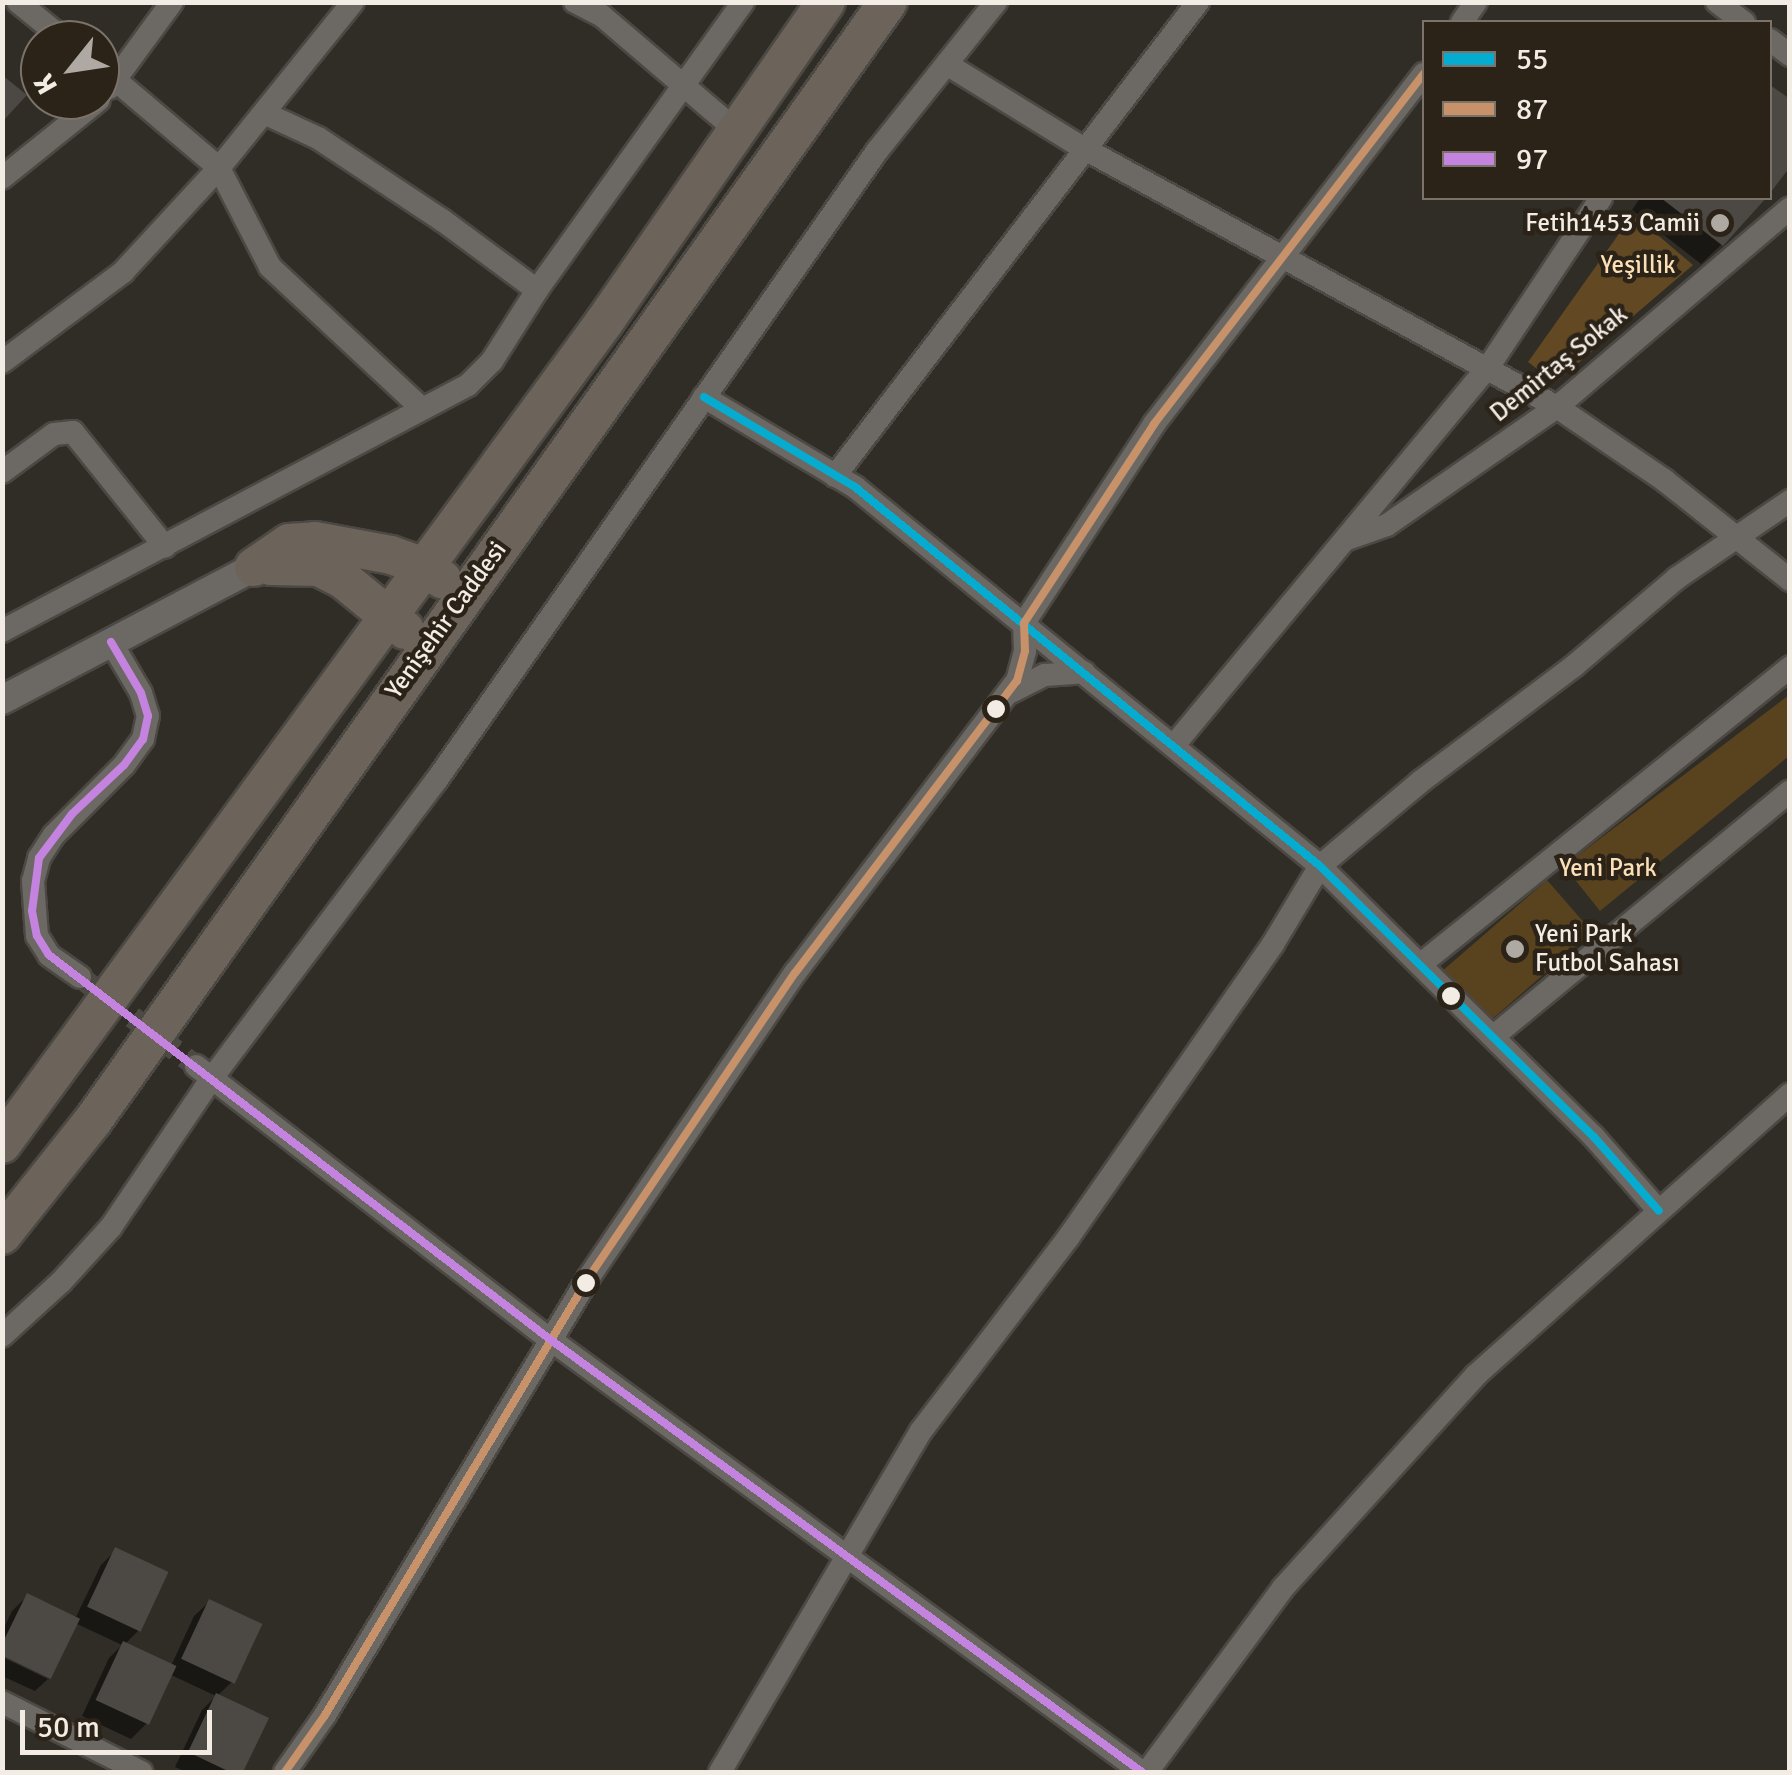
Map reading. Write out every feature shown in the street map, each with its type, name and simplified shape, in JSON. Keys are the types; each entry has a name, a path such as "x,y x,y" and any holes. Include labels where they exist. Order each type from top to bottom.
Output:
{"highway":[{"name":"Yenişehir Caddesi","path":"2,1144 738,132 826,2"},
{"name":"Yenişehir Caddesi","path":"2,1236 92,1122 426,646 631,368 888,2"},
{"path":"254,566 289,544 315,541 360,546 424,566 464,595"},
{"path":"254,566 319,567 344,580 426,646"}],"street":[{"path":"18,2 41,20"},
{"path":"120,60 172,2"},
{"path":"2,362 123,272 219,168 353,2"},
{"path":"575,2 602,15 738,132"},
{"path":"2,631 468,385 492,361 537,290 743,2"},
{"path":"2,1336 61,1282 112,1226 204,1072 436,781 877,151 996,2"},
{"path":"835,476 1198,2"},
{"path":"948,65 1083,148 1281,260 1489,366 1664,480 1790,580"},
{"path":"286,1772 551,1340 795,973 1018,681 1025,651 1024,623 1154,424 1422,77"},
{"path":"120,83 219,168 270,267 420,407"},
{"path":"264,113 318,138 442,220 537,290"},
{"path":"2,178 75,120"},
{"path":"1176,744 1489,366 1600,200"},
{"name":"Demirtaş Sokak","path":"1347,539 1388,525 1556,407 1790,208"},
{"path":"704,397 855,487 1176,744 1320,866 1594,1137 1658,1211"},
{"path":"2,472 54,434 73,432 165,547"},
{"path":"720,1772 921,1432 1091,1205 1273,944 1320,866 1420,782 1574,666 1677,578 1790,501"},
{"path":"2,700 254,566"},
{"path":"80,978 49,955 38,936 32,911 33,881 54,834 124,765 143,739 148,716 141,693 111,642"},
{"path":"1421,964 1790,667"},
{"path":"1008,694 1045,675 1084,672"},
{"path":"1494,1036 1790,790"},
{"path":"204,1072 551,1340 1144,1772 1283,1588 1476,1375 1790,1094"},
{"path":"2,1702 141,1772"}],"green space":[{"name":"Yeşillik","path":"1633,214 1693,265 1555,383 1528,362"},
{"name":"Yeni Park","path":"1789,695 1789,756 1600,911 1564,866"},
{"name":"Yeni Park Futbol Sahası","path":"1547,880 1592,932 1487,1024 1441,972"}],"building":[{"path":"2,75 20,89 20,103 2,122"},
{"name":"Fetih1453 Camii","path":"1772,86 1790,99 1790,167 1772,190"},
{"name":"Fetih1453 Camii","path":"1664,200 1764,200 1723,246"},
{"path":"115,1547 168,1572 141,1632 87,1607"},
{"path":"27,1593 80,1619 51,1679 2,1655 2,1644"},
{"path":"209,1599 262,1624 235,1684 181,1659"},
{"path":"123,1641 176,1666 149,1725 96,1700"},
{"path":"216,1693 269,1718 243,1772 230,1772 188,1752"}],"tunnel":[{"path":"80,977 196,1066"}],"transit line":[{"name":"87","path":"285,1772 325,1715 589,1277 795,973 1017,681 1025,651 1024,623 1154,424 1422,77"},
{"name":"55","path":"704,397 855,487 1320,866 1594,1137 1659,1211"},
{"name":"97","path":"111,642 141,693 148,716 143,739 124,765 72,814 39,858 32,911 37,936 49,955 551,1340 1142,1772"}],"place":[{"name":"Fetih1453 Camii","path":"1720,223"},
{"name":"Yeni Park Futbol Sahası","path":"1515,949"}]}
